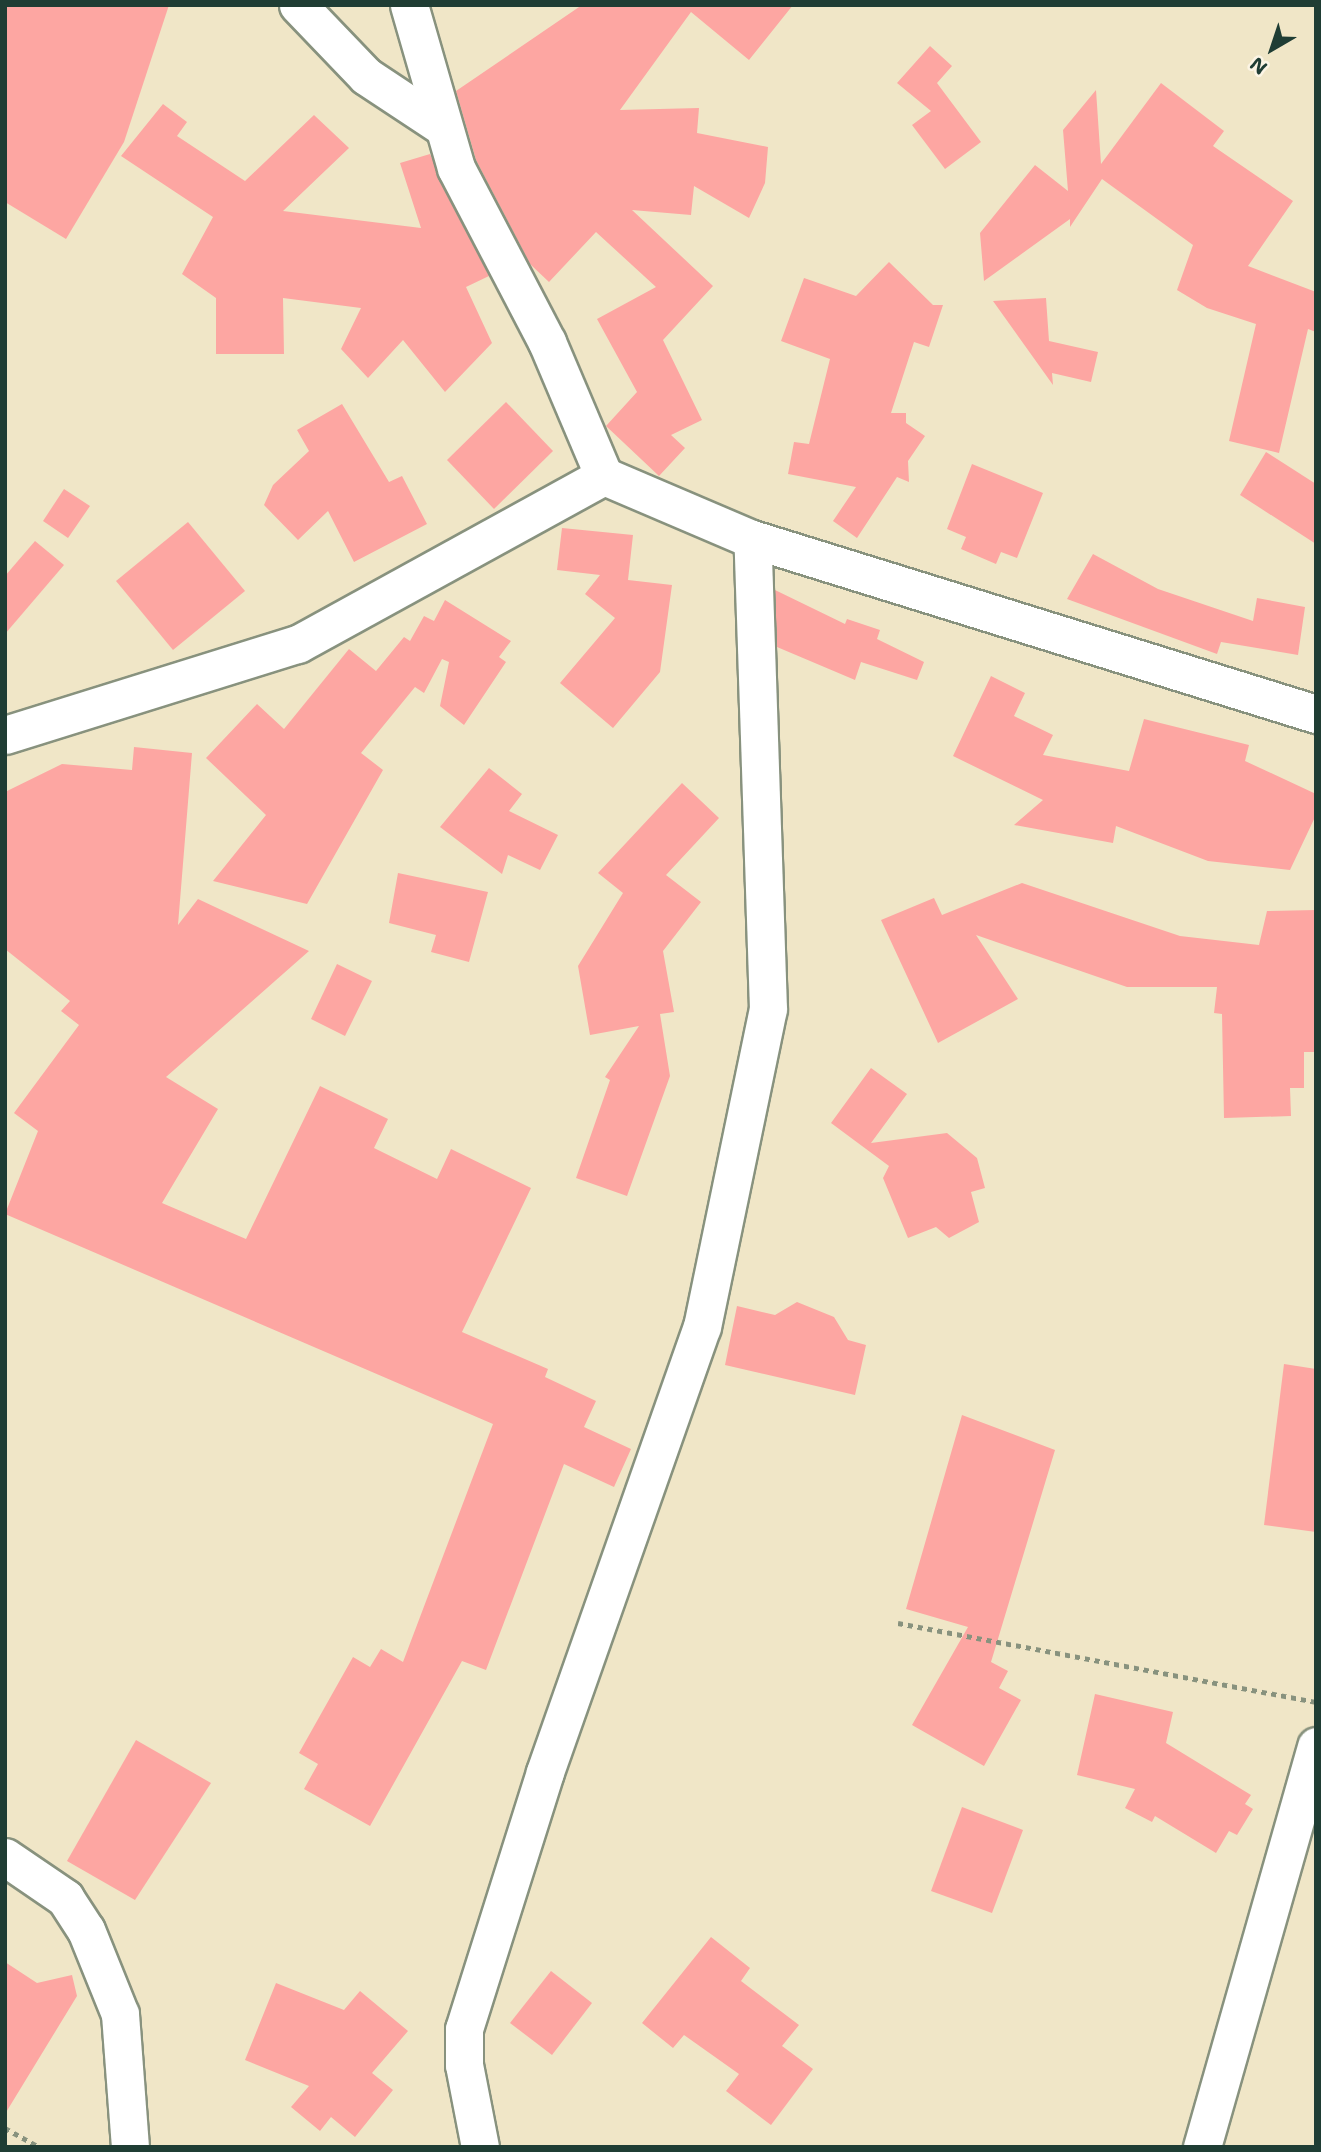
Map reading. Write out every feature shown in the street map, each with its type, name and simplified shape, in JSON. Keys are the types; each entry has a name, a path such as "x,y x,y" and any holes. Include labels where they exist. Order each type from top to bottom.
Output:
{"street":[{"path":"298,5 366,76 440,125"},
{"path":"409,5 440,125 604,477 752,539 1316,714"},
{"path":"5,735 298,644 604,477"},
{"path":"480,2147 464,2066 464,2029 545,1772 702,1327 768,1009 752,539"},
{"path":"1202,2147 1316,1746"},
{"path":"5,1857 65,1898 86,1930 120,2014 130,2147"}],"path":[{"path":"898,1623 1316,1702"},
{"path":"5,2127 39,2147"}],"building":[{"path":"5,5 169,5 124,142 66,239 5,202"},
{"path":"582,5 793,5 749,60 691,12 620,110 699,108 697,133 768,147 765,183 749,218 694,186 691,215 632,210 713,286 663,340 702,420 671,435 685,448 659,476 606,426 637,392 597,319 656,287 596,232 549,282 530,264 476,160 456,91"},
{"path":"930,46 952,66 937,83 981,142 945,169 912,125 931,111 897,83"},
{"path":"1161,83 1224,131 1213,146 1293,201 1248,266 1316,292 1316,332 1308,329 1279,453 1229,441 1256,324 1207,308 1177,290 1193,245 1102,179 1070,227 1070,219 984,281 980,233 1035,165 1068,191 1063,130 1096,90 1101,164"},
{"path":"163,104 187,122 177,136 245,181 314,115 349,148 283,211 421,228 400,163 430,154 489,276 466,287 492,343 445,392 403,340 368,378 341,349 361,308 283,298 284,354 216,354 216,298 182,274 213,217 121,156"},
{"path":"889,262 933,305 943,305 929,347 914,342 891,413 906,413 906,423 925,436 908,461 909,482 897,477 857,538 833,521 856,487 788,474 794,442 809,444 830,359 781,341 804,278 856,296"},
{"path":"1046,298 1049,341 1098,352 1091,382 1052,373 1053,385 993,301"},
{"path":"506,402 553,451 494,509 447,460"},
{"path":"342,404 389,482 402,476 427,524 354,562 328,511 298,540 264,505 273,485 309,451 297,430"},
{"path":"1266,452 1316,484 1316,544 1240,495"},
{"path":"972,464 1043,493 1017,558 1001,552 996,564 961,549 966,537 947,529"},
{"path":"64,489 90,506 68,538 43,521"},
{"path":"188,522 245,591 173,650 116,581"},
{"path":"562,528 633,535 628,580 672,585 660,672 613,728 560,683 615,618 585,594 600,575 557,570"},
{"path":"35,541 64,565 5,634 5,576"},
{"path":"1093,554 1158,589 1253,621 1257,598 1305,607 1298,655 1221,642 1217,654 1067,599"},
{"path":"775,590 845,624 847,619 880,630 877,639 924,662 917,680 861,662 855,680 777,647"},
{"path":"445,600 511,641 499,657 506,662 464,725 440,706 449,662 442,659 424,693 415,687 361,753 383,770 307,904 213,881 266,815 206,758 257,704 284,729 349,649 376,671 404,637 410,641 424,616 434,621"},
{"path":"991,676 1025,693 1014,716 1053,735 1043,755 1129,771 1144,719 1249,745 1245,761 1316,794 1316,815 1290,870 1208,861 1116,826 1113,843 1014,825 1043,800 953,756"},
{"path":"134,747 192,753 178,925 198,899 309,951 166,1077 218,1109 162,1203 246,1239 320,1086 388,1119 374,1148 437,1179 451,1149 531,1188 462,1332 548,1369 545,1377 596,1401 584,1427 631,1449 614,1487 564,1464 486,1670 462,1661 370,1826 304,1789 318,1764 299,1753 353,1657 370,1667 381,1649 403,1662 493,1424 5,1214 38,1131 14,1113 79,1025 61,1011 70,1001 5,949 5,792 62,764 132,770"},
{"path":"489,768 522,794 509,811 558,835 540,870 508,855 502,874 440,827"},
{"path":"682,783 719,818 666,875 701,902 663,951 674,1012 660,1014 670,1076 627,1196 576,1178 610,1080 605,1077 639,1026 590,1035 578,966 623,893 598,873"},
{"path":"398,873 488,892 469,962 431,952 436,935 389,923"},
{"path":"1022,883 1180,936 1259,945 1267,911 1316,910 1316,1052 1304,1052 1304,1088 1290,1088 1291,1116 1224,1118 1222,1014 1214,1013 1217,987 1127,987 976,935 1018,999 938,1043 881,920 934,898 942,915"},
{"path":"337,964 372,981 345,1036 311,1019"},
{"path":"871,1068 907,1094 871,1143 947,1133 977,1158 985,1188 971,1192 979,1222 949,1238 936,1227 908,1238 883,1178 889,1166 831,1123"},
{"path":"797,1302 834,1317 848,1340 866,1345 855,1395 725,1365 737,1306 775,1315"},
{"path":"1284,1364 1316,1369 1316,1532 1264,1525"},
{"path":"962,1415 1055,1450 991,1662 1008,1671 999,1688 1021,1700 984,1766 912,1725 968,1627 906,1609"},
{"path":"1095,1694 1173,1712 1166,1743 1251,1795 1245,1804 1253,1809 1237,1835 1229,1831 1216,1853 1155,1816 1152,1822 1125,1808 1135,1789 1077,1775"},
{"path":"136,1740 211,1783 135,1900 67,1861"},
{"path":"962,1807 1023,1830 992,1913 931,1891"},
{"path":"711,1937 750,1968 741,1981 799,2025 782,2046 813,2069 771,2125 726,2091 739,2074 684,2035 673,2048 642,2023"},
{"path":"5,1962 37,1983 72,1975 77,1996 5,2114"},
{"path":"551,1971 592,2003 552,2055 510,2023"},
{"path":"276,1983 344,2010 360,1991 408,2031 372,2073 393,2090 355,2137 331,2117 320,2131 291,2107 309,2086 245,2060"}]}
